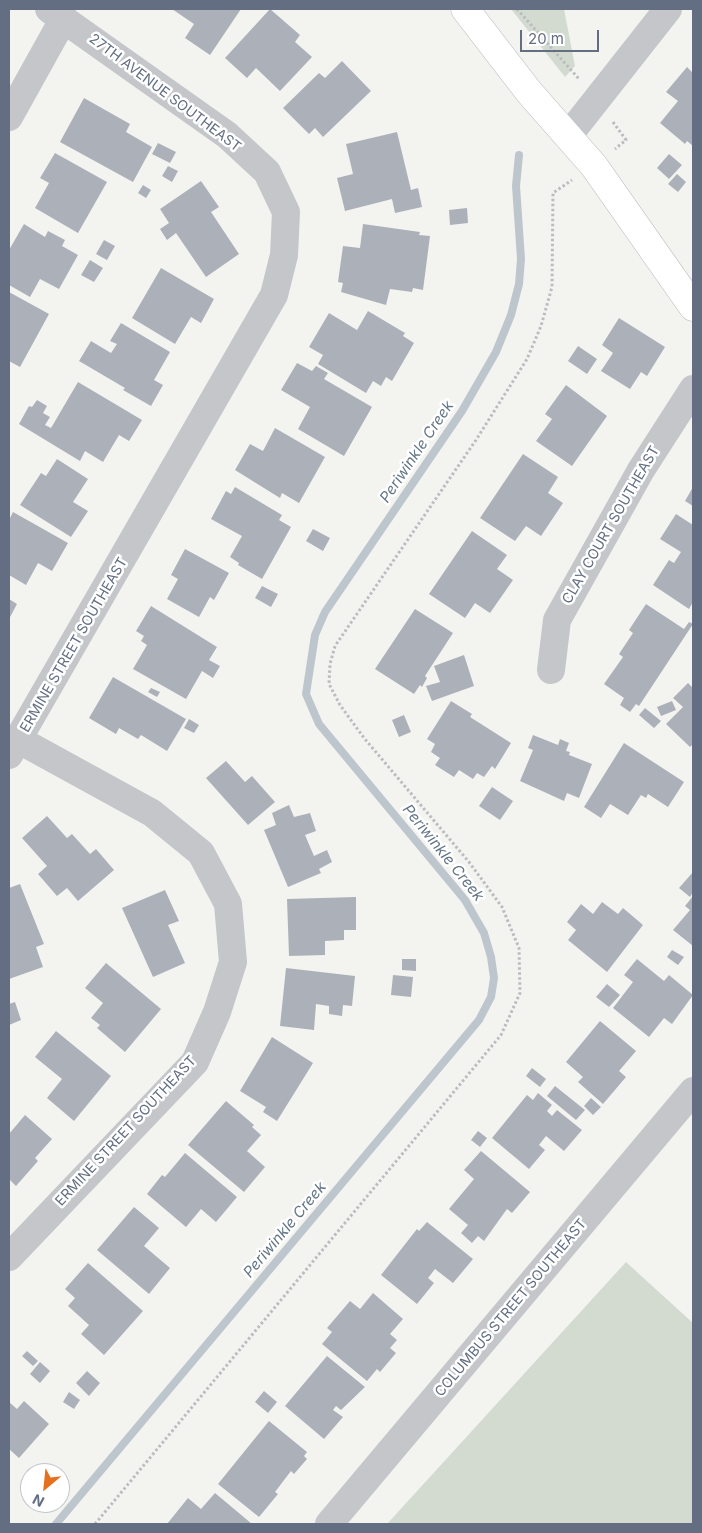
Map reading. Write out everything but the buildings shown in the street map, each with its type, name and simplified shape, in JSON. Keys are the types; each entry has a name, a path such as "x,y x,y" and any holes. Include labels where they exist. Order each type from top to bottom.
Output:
{"main road":[{"path":"465,9 529,92 594,166 693,306"}],"street":[{"path":"568,136 668,9"},
{"path":"9,117 56,14"},
{"name":"27TH AVENUE SOUTHEAST","path":"56,14 227,136 267,172 286,212"},
{"name":"ERMINE STREET SOUTHEAST","path":"9,1257 195,1062 217,1012 233,962 228,904 201,853 152,813 14,748 274,296 284,255 286,212"},
{"name":"CLAY COURT SOUTHEAST","path":"551,670 557,620 641,470 693,389"},
{"name":"COLUMBUS STREET SOUTHEAST","path":"329,1524 693,1091"}],"path":[{"path":"95,1524 501,1035 520,993 519,948 502,907 469,862 364,738 340,706 329,684 330,664 335,646 476,440 526,359 542,326 552,288 553,192 594,166 626,140 597,99 517,9"}],"shaded area":[{"path":"511,9 564,9 575,66 565,77"},
{"path":"626,1262 693,1323 693,1524 387,1524"}],"waterway":[{"name":"Periwinkle Creek","path":"56,1524 479,1020 491,997 494,978 491,957 484,933 465,900 319,724 306,694 315,635 325,612 462,411 496,352 511,315 519,284 521,259 516,186 519,155"}]}
